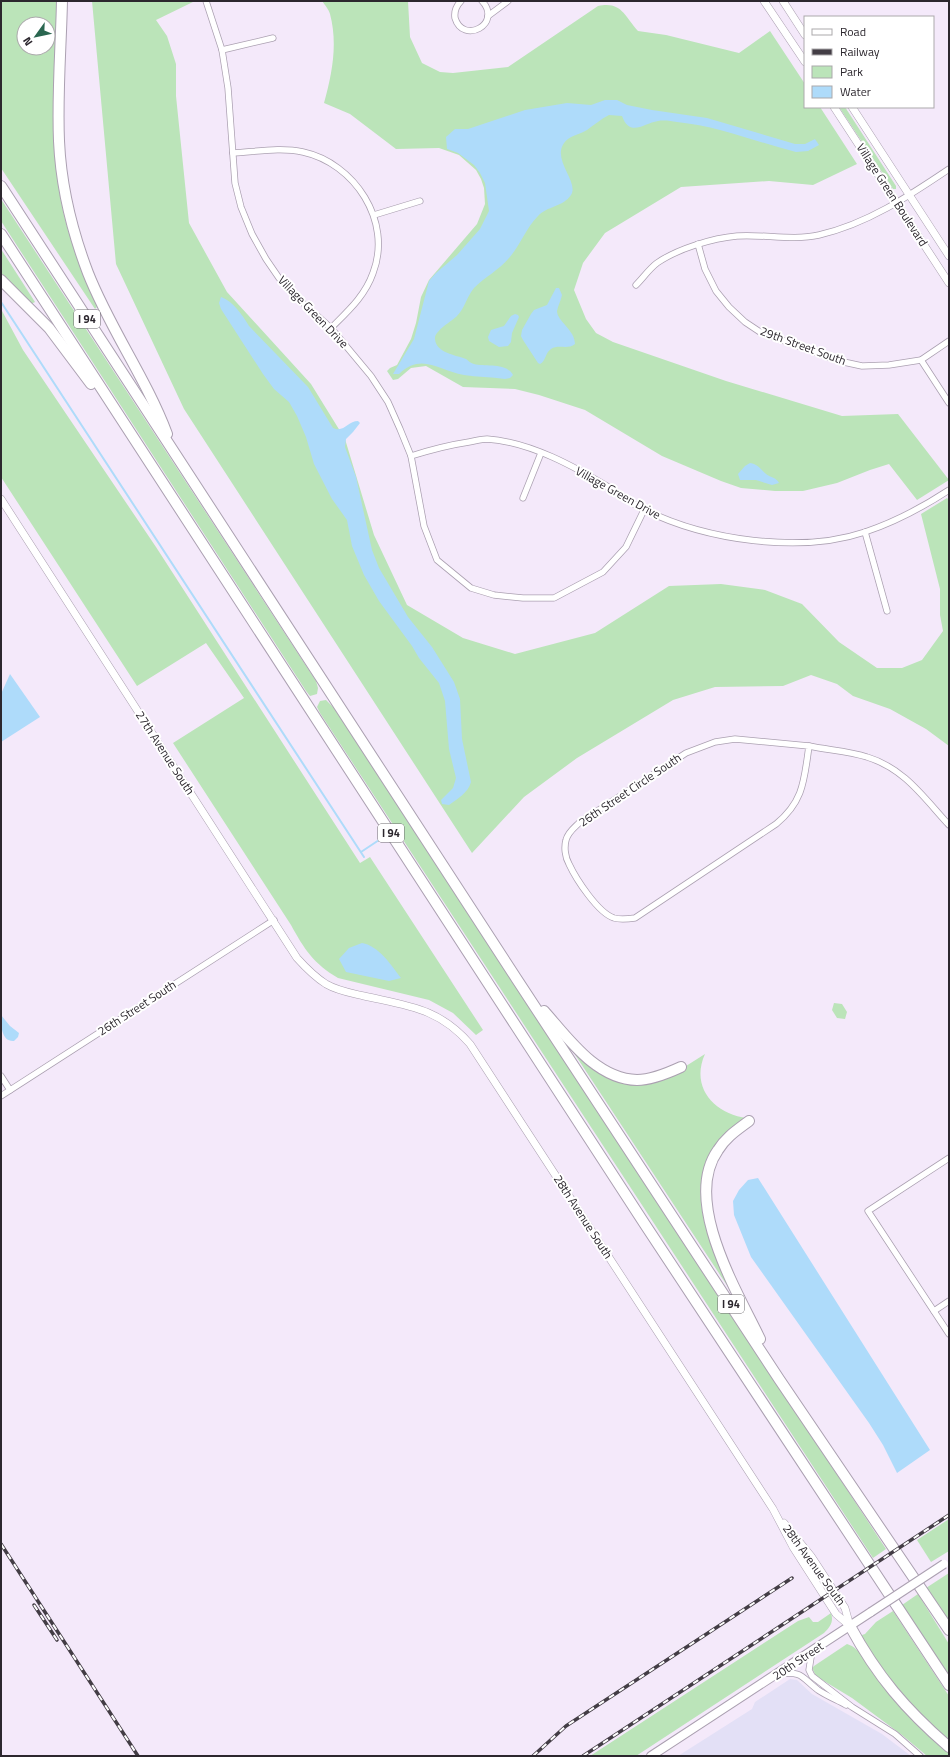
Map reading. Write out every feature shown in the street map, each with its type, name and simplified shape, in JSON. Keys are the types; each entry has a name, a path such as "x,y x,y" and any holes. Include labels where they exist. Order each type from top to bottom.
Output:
{"highway":[{"path":"62,1 58,107 59,142 65,191 76,239 104,311 157,407 173,451"},
{"name":"I 94","path":"1,186 516,978 780,1378 949,1630"},
{"name":"I 94","path":"1,234 644,1223 949,1685"},
{"path":"1,280 49,328 138,444"},
{"path":"516,978 582,1054 612,1075 637,1080 663,1075 681,1067"},
{"path":"749,1121 729,1136 717,1151 706,1179 708,1217 720,1256 780,1378"},
{"path":"850,1626 862,1648 888,1686 923,1725 949,1747"}],"main road":[{"name":"20th Street","path":"652,1756 779,1674 947,1562"}],"street":[{"name":"Village Green Drive","path":"206,1 222,50 228,88 235,183 241,207 252,234 279,278 294,295 331,328 371,376 388,402 410,456 441,447 485,439 507,442 541,453 583,473 644,510 689,529 728,537 786,542 822,541 865,532 922,507 949,490"},
{"path":"461,1 455,9 456,20 463,28 474,31 483,26 488,16 508,1"},
{"path":"482,1 486,6 488,16"},
{"path":"764,1 804,61"},
{"path":"783,1 804,32"},
{"path":"222,50 273,38"},
{"name":"Village Green Boulevard","path":"835,108 898,202 949,283"},
{"name":"Village Green Boulevard","path":"853,108 949,256"},
{"path":"233,153 278,151 302,152 322,158 339,168 355,182 366,199 374,215 377,233 378,250 374,272 366,289 352,307 331,328"},
{"path":"636,285 656,264 680,250 698,244 736,236 795,238 818,235 850,226 909,196 949,169"},
{"path":"374,215 420,201"},
{"name":"29th Street South","path":"698,244 705,269 716,291 729,307 745,322 760,332 839,361 862,366 921,360 949,341"},
{"path":"921,360 949,403"},
{"path":"523,498 541,453"},
{"path":"410,456 424,526 437,560 471,588 494,595 523,598 554,598 598,575 603,572 626,547 644,510"},
{"name":"27th Avenue South","path":"1,499 274,920 297,958 313,975 328,985 343,992"},
{"path":"865,532 887,611"},
{"name":"26th Street Circle South","path":"809,746 803,786 796,802 785,817 635,918 623,920 614,918 596,906 568,863 565,851 566,840 570,832 579,823 686,753 710,744 735,739 809,746 867,756 887,765 916,788 949,825"},
{"name":"26th Street South","path":"1,1096 274,920"},
{"name":"28th Avenue South","path":"343,992 423,1010 449,1024 470,1044 773,1509 810,1556 845,1608 850,1626"},
{"path":"1,1076 10,1090"},
{"path":"949,1158 868,1211 949,1334"},
{"path":"934,1311 949,1301"},
{"name":"28th Avenue South","path":"773,1509 793,1547 836,1614 850,1626"},
{"path":"812,1651 809,1670 812,1676 852,1708"},
{"path":"779,1674 792,1672 803,1676 818,1690 852,1708 895,1734 920,1756"}],"shaded area":[{"path":"790,1679 797,1680 812,1694 882,1734 911,1756 678,1756 752,1709 755,1702"}],"green space":[{"path":"1,1 57,1 56,26 56,16 16,16 16,56 55,56 54,127 57,177 67,228 97,307 95,309 1,168"},
{"path":"92,1 195,1 156,20 167,36 176,64 176,96 189,223 227,292 311,384 345,439 374,535 407,605 463,638 515,654 595,633 669,586 721,584 765,590 802,604 839,642 877,668 902,668 922,660 943,631 940,615 940,589 921,514 947,498 949,500 949,746 926,729 890,709 853,696 837,684 811,675 783,686 715,687 673,700 577,758 524,797 472,853 184,409 116,264"},
{"path":"322,1 408,1 410,37 422,63 440,72 453,73 508,67 598,6 606,5 617,7 638,31 666,35 739,53 770,31 804,82 804,108 821,108 857,164 813,185 769,181 681,187 605,233 583,263 574,290 586,319 596,333 613,342 726,381 842,416 898,414 949,480 917,500 889,464 837,483 803,491 775,491 741,488 662,456 585,410 539,395 515,389 463,387 426,366 411,368 398,379 393,380 387,371 397,365 411,339 421,297 429,280 477,224 485,204 484,188 476,170 459,155 439,148 396,149 350,114 324,103 332,70 334,48 334,36 328,9"},
{"path":"840,108 846,108 896,186 896,189 893,189"},
{"path":"1,199 316,681 318,688 317,694 310,696 306,691 1,221"},
{"path":"1,249 35,302 31,304 1,273"},
{"path":"1,309 23,350 156,547 360,863 370,857 483,1030 476,1035 453,1013 429,1000 338,978 322,967 310,955 300,941 173,743 244,698 206,643 137,686 1,477"},
{"path":"326,700 334,708 886,1549 873,1558 320,713 317,707 320,701"},
{"path":"834,1003 842,1004 847,1012 845,1019 837,1018 832,1010"},
{"path":"572,1050 602,1075 619,1081 675,1073 705,1054 701,1066 701,1077 703,1088 708,1097 715,1105 724,1111 747,1118 724,1135 710,1155 702,1175 701,1197 704,1220 711,1243 731,1289 730,1290"},
{"path":"949,1519 949,1551 931,1562 917,1540"},
{"path":"949,1573 949,1621 926,1588"},
{"path":"918,1594 949,1644 949,1675 902,1605"},
{"path":"893,1611 949,1696 949,1741 926,1720 888,1680 862,1641 862,1635 865,1634 876,1622"},
{"path":"831,1613 831,1624 824,1633 636,1756 590,1756 798,1621 809,1617 813,1622 818,1622"},
{"path":"847,1644 852,1646 860,1653 883,1687 910,1716 949,1752 949,1756 927,1756 902,1735 852,1698 816,1676 812,1668"}],"water":[{"path":"605,100 617,100 627,105 652,110 707,118 795,144 805,144 815,139 819,145 808,151 796,152 692,124 660,121 638,128 633,128 625,123 622,116 609,115 585,131 568,139 562,146 562,160 573,189 568,199 546,210 538,216 509,258 474,288 460,313 435,336 436,344 447,353 466,359 474,364 506,368 513,375 510,378 505,379 469,376 423,364 415,364 399,374 393,374 414,339 429,281 457,255 480,229 489,211 485,183 480,173 474,165 458,153 447,149 446,137 455,129 468,129 525,110 567,103 591,105"},
{"path":"556,288 559,288 562,295 557,311 558,315 572,334 575,344 569,347 557,347 551,349 540,364 523,340 521,336 522,330 534,310 547,305"},
{"path":"221,297 234,305 249,326 308,387 333,428 340,429 358,421 360,423 346,439 345,447 356,477 372,550 379,568 408,617 432,647 454,682 460,699 462,739 471,782 465,793 449,805 442,804 441,800 453,788 456,778 449,749 445,701 439,683 419,658 379,601 364,575 352,546 347,520 332,499 314,464 306,437 297,416 289,402 274,389 263,374 221,309 219,303"},
{"path":"515,314 519,317 512,333 511,342 508,346 499,347 489,341 488,337 491,330 504,326 511,316"},
{"path":"750,463 757,466 779,483 772,485 756,480 740,480 738,474"},
{"path":"10,674 40,717 1,742 1,694"},
{"path":"362,943 379,952 401,978 389,981 346,972 339,959 349,948"},
{"path":"1,1015 10,1026 19,1033 18,1037 14,1041 6,1039 4,1036"},
{"path":"758,1178 930,1450 897,1473 883,1445 869,1423 751,1257 734,1215 733,1201 739,1190 748,1180"}],"waterway":[{"path":"1,302 364,857"},
{"path":"361,852 379,840"}],"railway":[{"path":"583,1756 949,1515"},
{"path":"1,1544 138,1756"},
{"path":"533,1756 566,1726 792,1578"},
{"path":"34,1605 57,1640"}]}
